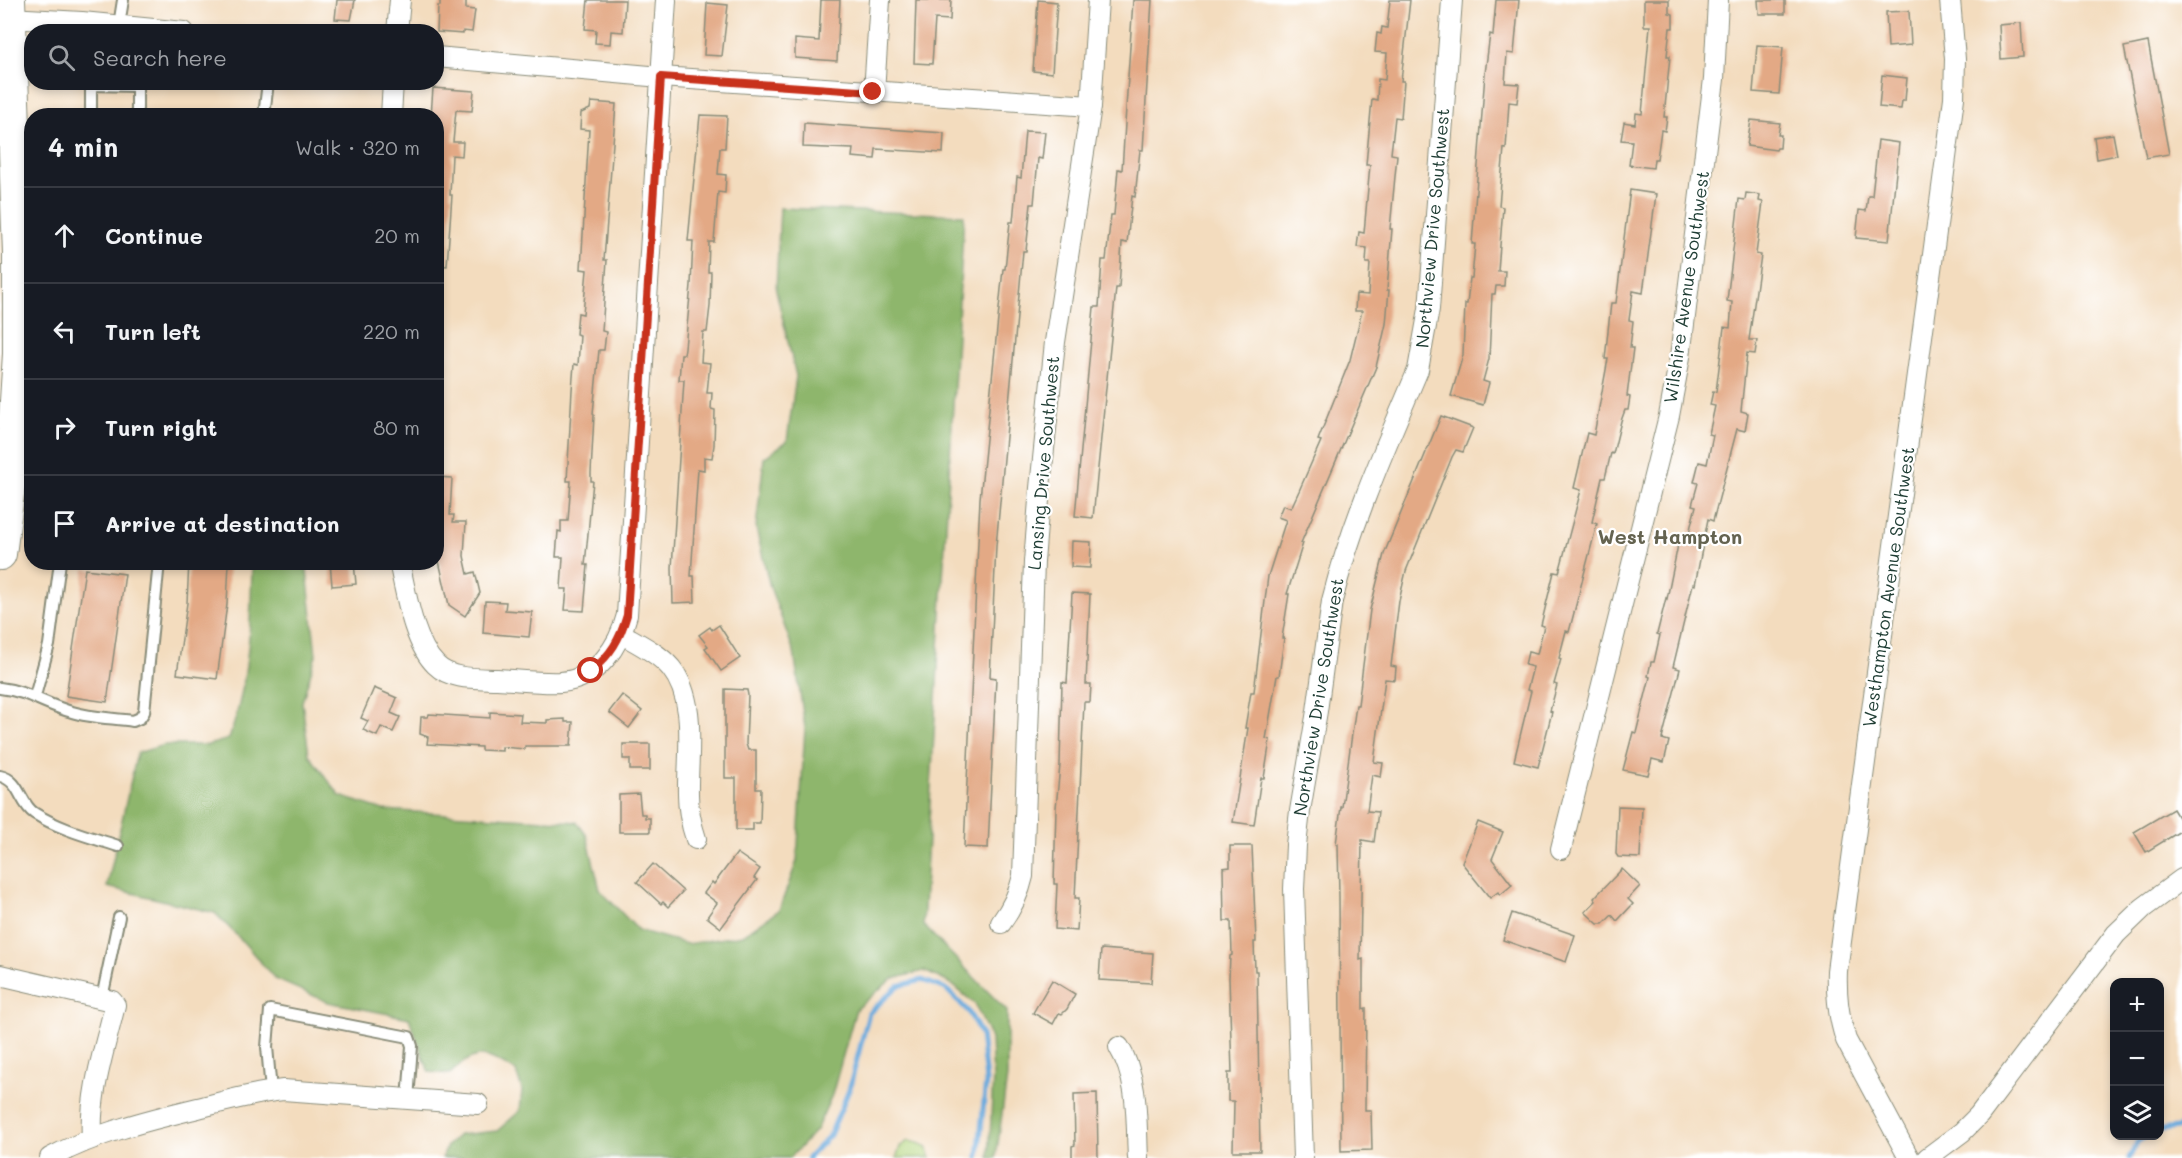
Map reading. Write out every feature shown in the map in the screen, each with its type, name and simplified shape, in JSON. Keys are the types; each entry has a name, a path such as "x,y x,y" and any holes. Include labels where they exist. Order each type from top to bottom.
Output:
{"main road":[{"path":"9,9 19,252 24,301"},
{"path":"0,554 19,432 24,352"}],"street":[{"path":"398,24 400,0"},
{"path":"401,570 414,622 427,654 438,668 450,674 562,682 579,677 597,666 613,650 622,634 627,615 666,0"},
{"path":"873,92 880,0"},
{"name":"Lansing Drive Southwest","path":"1001,923 1012,908 1020,891 1023,876 1034,562 1040,488 1055,342 1091,106 1098,0"},
{"name":"Northview Drive Southwest","path":"1303,1158 1294,888 1296,845 1332,601 1341,563 1354,525 1418,370 1424,346 1429,309 1452,0"},
{"name":"Wilshire Avenue Southwest","path":"1561,849 1672,404 1680,357 1714,79 1718,0"},
{"name":"Westhampton Avenue Southwest","path":"1909,1158 1846,1040 1839,1019 1836,997 1837,970 1954,98 1955,59 1950,0"},
{"path":"9,9 105,24"},
{"path":"444,58 661,77 1091,106"},
{"path":"391,108 393,90"},
{"path":"622,634 661,659 671,669 681,685 689,724 688,795 690,817 696,839"},
{"path":"1927,1158 1962,1132 1979,1115 2116,934 2143,908 2182,879"},
{"path":"0,975 102,998 112,1001 115,1005 93,1099 90,1118 92,1138"},
{"path":"1119,1047 1130,1072 1135,1095 1137,1158"},
{"path":"50,1158 73,1145 92,1138 167,1116 271,1091 284,1090 478,1104"}],"lane":[{"path":"123,0 130,24"},
{"path":"91,90 91,108"},
{"path":"137,90 137,108"},
{"path":"265,108 267,90"},
{"path":"35,696 49,645 59,570"},
{"path":"0,688 35,696 74,713 133,721 140,718 144,712 158,570"},
{"path":"0,776 15,785 32,812 79,834 118,846"},
{"path":"102,998 119,917"},
{"path":"271,1091 267,1047 270,1010 409,1037 412,1046 408,1100"}],"green space":[{"path":"780,208 964,215 923,925 1007,1011 1007,1077 996,1158 989,1158 993,1077 991,1039 975,1004 950,983 924,971 892,979 856,1009 832,1095 816,1130 790,1158 442,1158 447,1146 459,1135 497,1131 520,1111 522,1090 516,1071 496,1060 482,1056 467,1060 450,1074 429,1072 409,1018 328,1002 275,979 215,913 107,887 137,753 164,745 208,745 229,739 241,696 248,652 252,570 307,570 316,655 302,702 309,755 340,796 383,810 577,822 587,836 600,890 638,930 687,944 743,935 779,910 797,861 805,728 794,652 770,587 756,528 764,458 787,441 796,376 776,290"},
{"path":"908,1141 923,1145 931,1158 896,1158 900,1147"}],"building":[{"path":"337,0 355,0 351,20 335,19"},
{"path":"440,0 466,0 466,9 475,10 472,32 463,31 463,34 444,33 444,24 437,24 438,6 440,6"},
{"path":"588,0 625,0 623,32 611,31 610,44 595,43 596,30 585,29"},
{"path":"821,0 840,0 837,61 795,58 795,39 819,41"},
{"path":"916,0 951,0 950,20 935,19 932,64 914,63"},
{"path":"1038,0 1057,2 1052,73 1033,71"},
{"path":"1133,0 1152,0 1143,150 1140,150 1135,197 1132,196 1127,243 1122,242 1119,288 1116,288 1093,518 1075,516 1094,307 1099,307 1102,260 1106,260 1111,215 1114,215 1118,169 1122,170"},
{"path":"1390,0 1410,0 1401,81 1404,81 1401,118 1395,117 1391,154 1397,155 1390,229 1392,229 1386,324 1376,367 1301,543 1303,543 1287,594 1289,594 1279,676 1277,676 1266,739 1270,740 1264,778 1261,778 1254,825 1233,822 1248,728 1245,728 1251,692 1254,692 1268,576 1286,520 1278,517 1283,505 1291,508 1299,491 1321,441 1318,440 1350,360 1362,311 1355,311 1356,294 1368,295 1370,263 1366,263 1367,248 1357,247 1359,232 1364,233 1370,165 1366,165 1372,99 1377,100 1378,79 1385,80 1387,53 1375,52 1377,33 1381,34 1382,27 1387,28"},
{"path":"1496,0 1519,0 1514,54 1507,53 1505,83 1519,84 1517,103 1509,102 1499,206 1503,207 1498,271 1505,271 1504,286 1496,286 1495,294 1492,294 1489,359 1483,381 1489,383 1483,405 1451,396 1463,355 1465,304 1467,304 1470,278 1472,278 1475,244 1472,244 1485,74 1490,34 1493,35"},
{"path":"1644,0 1669,0 1669,13 1673,14 1673,28 1670,28 1667,56 1670,56 1664,117 1667,117 1665,131 1661,130 1657,159 1654,159 1653,168 1629,165 1632,141 1621,140 1624,122 1635,124 1636,113 1642,114 1650,26 1644,26"},
{"path":"1758,0 1785,0 1785,14 1759,14"},
{"path":"707,3 728,5 722,56 704,55"},
{"path":"1909,11 1911,45 1888,47 1886,12"},
{"path":"2021,23 2023,57 2001,59 1999,25"},
{"path":"2148,42 2169,154 2146,158 2124,47"},
{"path":"1757,45 1783,47 1779,94 1753,92"},
{"path":"1882,75 1907,78 1905,101 1902,101 1901,109 1879,107"},
{"path":"433,90 474,91 472,111 456,110 453,142 463,142 462,156 452,155 447,266 444,266 444,108 432,108"},
{"path":"591,102 616,104 604,260 607,260 602,331 606,332 604,350 599,350 593,414 591,481 593,481 585,565 588,565 584,611 565,610 567,589 561,589 563,557 556,557 561,521 568,521 571,481 567,481 572,390 574,364 578,365 580,335 576,334 578,313 583,314 587,270 581,269 589,130 580,129 581,113 590,109"},
{"path":"700,115 727,116 725,148 720,148 718,174 726,175 725,193 718,192 714,242 709,242 710,306 707,332 703,332 701,362 710,363 707,393 712,393 711,409 715,410 714,445 712,458 704,457 704,470 698,469 691,576 694,576 695,602 673,603 672,568 684,380 679,380 681,354 684,354 685,348 691,285 693,241 688,241"},
{"path":"1751,120 1780,123 1778,135 1781,135 1780,148 1776,150 1747,146"},
{"path":"804,123 944,133 943,153 876,149 875,159 852,157 853,149 803,147"},
{"path":"1025,131 1045,132 1042,159 1038,158 1034,204 1031,204 1026,251 1023,251 996,546 990,677 996,678 988,848 964,847 980,499 1003,269 1005,269 1010,222 1013,222 1017,177 1021,178"},
{"path":"2113,134 2117,155 2097,159 2094,137"},
{"path":"1878,140 1899,143 1889,241 1856,238 1859,210 1866,211 1868,196 1872,196"},
{"path":"1630,190 1656,194 1643,293 1633,291 1629,320 1633,321 1630,348 1633,348 1627,396 1630,397 1628,410 1625,410 1621,421 1605,478 1602,478 1592,522 1597,524 1569,632 1566,631 1559,658 1561,659 1554,684 1557,685 1550,711 1552,712 1538,767 1514,761 1531,691 1527,690 1533,667 1525,665 1528,652 1537,654 1544,626 1541,625 1554,572 1559,573 1581,490 1574,488 1587,433 1594,435 1608,359 1605,359 1611,303 1616,303"},
{"path":"1746,193 1760,195 1759,201 1763,202 1756,254 1761,255 1749,340 1757,340 1755,354 1747,353 1741,411 1748,413 1745,431 1737,429 1713,521 1708,519 1695,585 1693,584 1673,667 1680,669 1662,739 1669,741 1664,762 1652,759 1648,775 1623,770 1633,732 1636,733 1650,677 1648,676 1651,662 1654,662 1660,635 1657,634 1667,599 1680,535 1688,537 1696,506 1692,505 1698,483 1694,482 1699,462 1707,464 1713,435 1709,434 1715,406 1710,405 1713,391 1716,392 1724,327 1730,328 1732,302 1727,301 1739,199 1745,200"},
{"path":"1441,416 1473,428 1463,452 1456,450 1452,457 1406,571 1399,601 1391,666 1396,667 1395,680 1385,679 1374,762 1383,763 1381,777 1372,775 1367,811 1378,812 1374,842 1362,840 1360,960 1363,959 1363,1009 1366,1008 1365,1110 1371,1110 1372,1150 1341,1151 1339,897 1338,844 1336,844 1341,807 1356,705 1358,705 1370,610 1384,554"},
{"path":"444,478 452,478 450,515 454,515 453,522 466,522 464,556 468,574 475,572 480,593 465,616 449,605 441,570 444,570"},
{"path":"1072,541 1091,542 1090,568 1071,567"},
{"path":"85,570 125,574 107,702 66,696"},
{"path":"189,570 229,570 227,604 217,679 177,674 187,603"},
{"path":"331,570 355,570 356,584 332,586"},
{"path":"1072,593 1090,594 1086,684 1091,684 1090,702 1084,702 1075,898 1079,898 1077,931 1055,929 1057,884 1054,884 1062,682 1067,683"},
{"path":"485,601 506,602 505,610 532,612 529,637 483,633"},
{"path":"719,625 740,658 721,671 705,648 708,646 699,635 710,627 712,630"},
{"path":"374,688 397,698 391,713 400,717 393,732 381,727 377,736 363,730 368,721 361,718"},
{"path":"725,689 747,690 748,695 746,744 748,750 756,750 756,789 761,789 760,823 753,823 753,830 736,830 736,778 725,778"},
{"path":"622,695 642,711 629,728 609,712"},
{"path":"490,712 521,714 520,722 547,723 547,720 565,719 565,722 573,722 571,746 525,746 525,749 502,747 502,751 481,750 481,747 427,744 428,737 420,734 421,717 428,717 429,714 490,718"},
{"path":"623,744 650,744 650,770 630,770 630,759 623,759"},
{"path":"639,794 641,814 645,814 645,818 650,818 650,832 619,832 619,795"},
{"path":"1618,806 1642,807 1640,858 1618,857 1616,854"},
{"path":"2173,809 2182,824 2182,830 2146,852 2134,832"},
{"path":"1478,822 1503,832 1492,859 1512,885 1500,895 1498,892 1490,898 1462,863"},
{"path":"1230,846 1252,846 1260,1151 1233,1151 1234,1101 1228,1101 1228,1073 1232,1073 1229,978 1230,956 1232,955 1231,921 1224,921 1223,868 1230,867"},
{"path":"737,853 760,869 754,878 757,880 721,928 707,917 717,903 704,893 712,882 714,884"},
{"path":"653,864 683,891 668,907 663,902 661,904 637,882"},
{"path":"1622,869 1640,886 1628,899 1633,904 1617,921 1612,915 1603,924 1598,924 1585,912 1596,901 1594,898"},
{"path":"1512,913 1575,935 1566,962 1503,940"},
{"path":"1101,949 1153,953 1151,983 1099,980"},
{"path":"1052,980 1075,994 1067,1009 1062,1014 1059,1013 1053,1024 1033,1013"},
{"path":"1097,1093 1098,1158 1072,1158 1072,1146 1075,1145 1074,1094"}],"waterway":[{"path":"808,1158 830,1135 849,1090 869,1013 898,986 922,980 946,989 968,1011 981,1034 986,1081 978,1158"},
{"path":"2164,1130 2177,1128 2182,1124"},
{"path":"2129,1158 2140,1140"}],"district":[{"name":"West Hampton","path":"1670,537"}],"route":[{"path":"591,671 613,650 622,634 627,615 661,77 873,92"}]}
